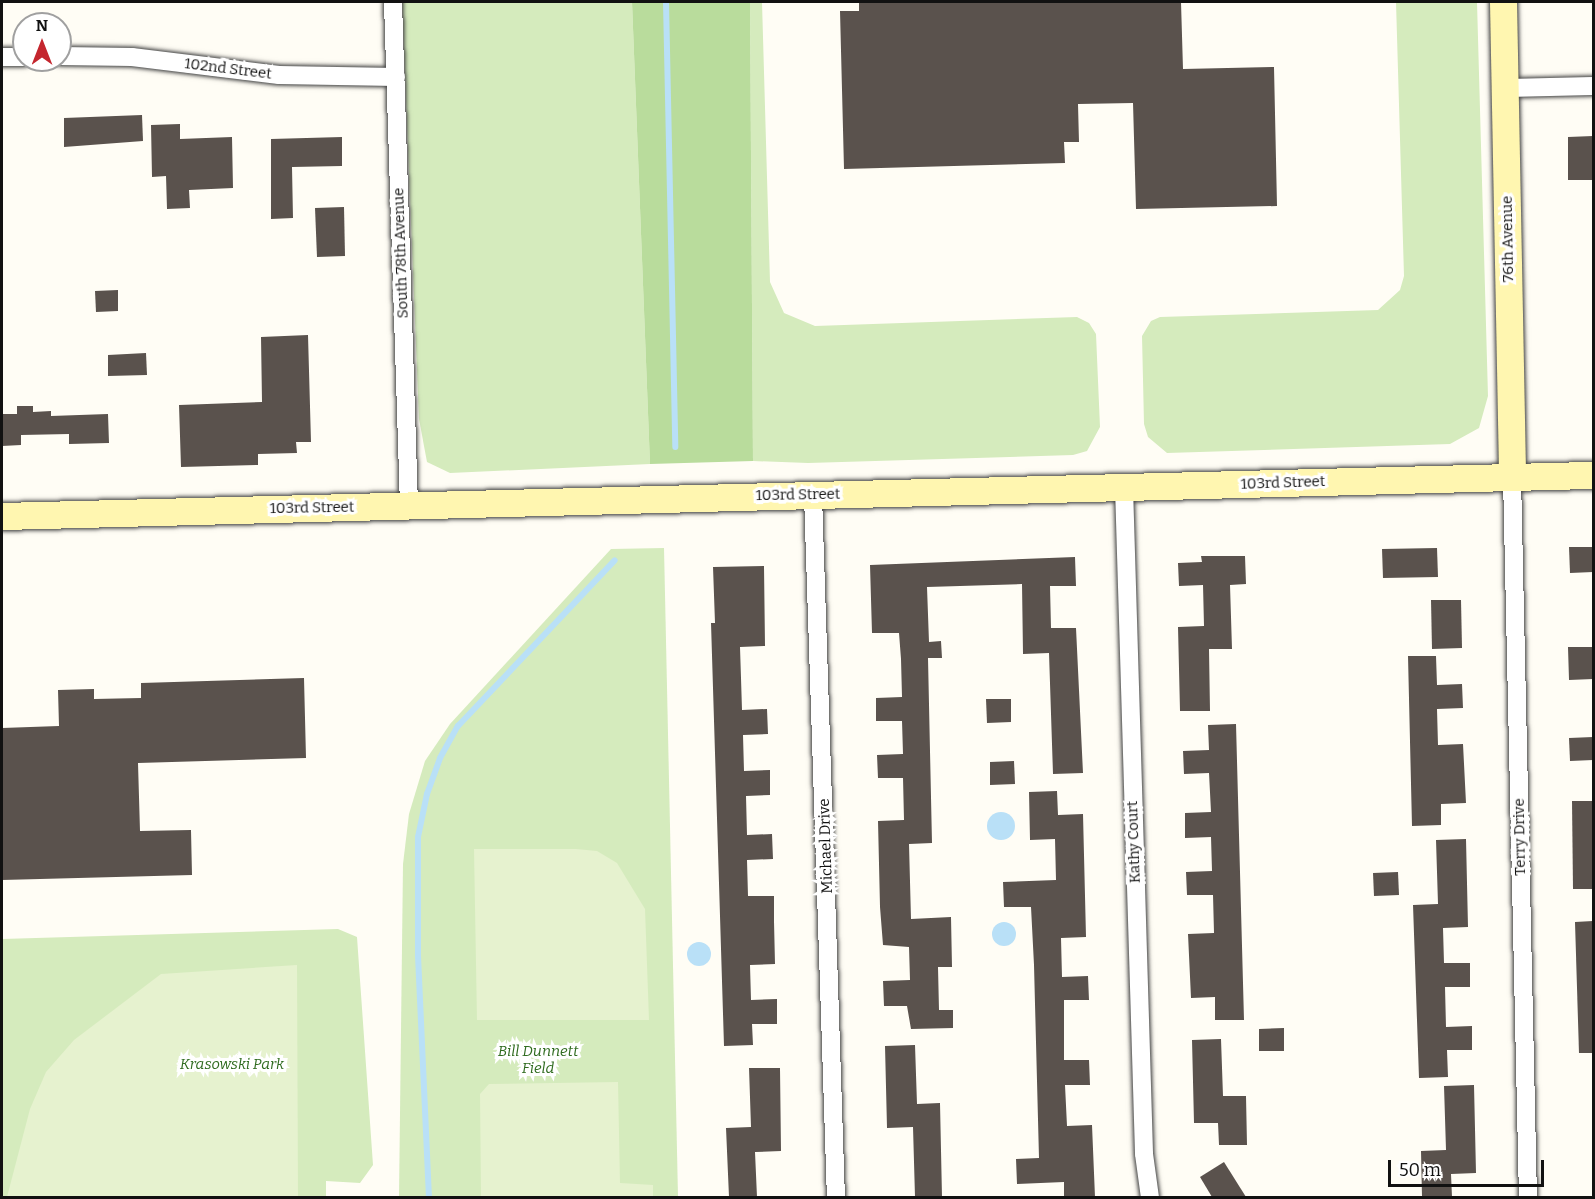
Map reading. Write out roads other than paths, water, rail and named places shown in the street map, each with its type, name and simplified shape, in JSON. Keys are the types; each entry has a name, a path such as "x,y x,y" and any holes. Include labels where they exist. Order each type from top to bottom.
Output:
{"street":[{"name":"South 78th Avenue","path":"393,2 409,505"},
{"name":"76th Avenue","path":"1503,2 1512,477"},
{"name":"102nd Street","path":"72,56 132,57 279,75 396,77"},
{"path":"1506,88 1593,86"},
{"name":"103rd Street","path":"2,516 1593,475"},
{"name":"Terry Drive","path":"1512,477 1528,1197"},
{"name":"Kathy Court","path":"1124,487 1144,1154 1150,1197"},
{"name":"Michael Drive","path":"813,495 836,1197"}],"water":[{"path":"1001,812 1011,816 1015,826 1011,836 1001,840 991,836 987,826 991,816"},
{"path":"1004,922 1012,926 1016,934 1012,942 1004,946 996,942 992,934 996,926"},
{"path":"699,942 707,946 711,954 707,962 699,966 691,962 687,954 691,946"}],"waterway":[{"path":"666,2 675,447"},
{"path":"429,1198 418,956 418,837 427,794 440,758 458,726 615,560"}],"park label":[{"name":"Bill Dunnett Field","path":"538,1060"},
{"name":"Krasowski Park","path":"232,1065"}]}
